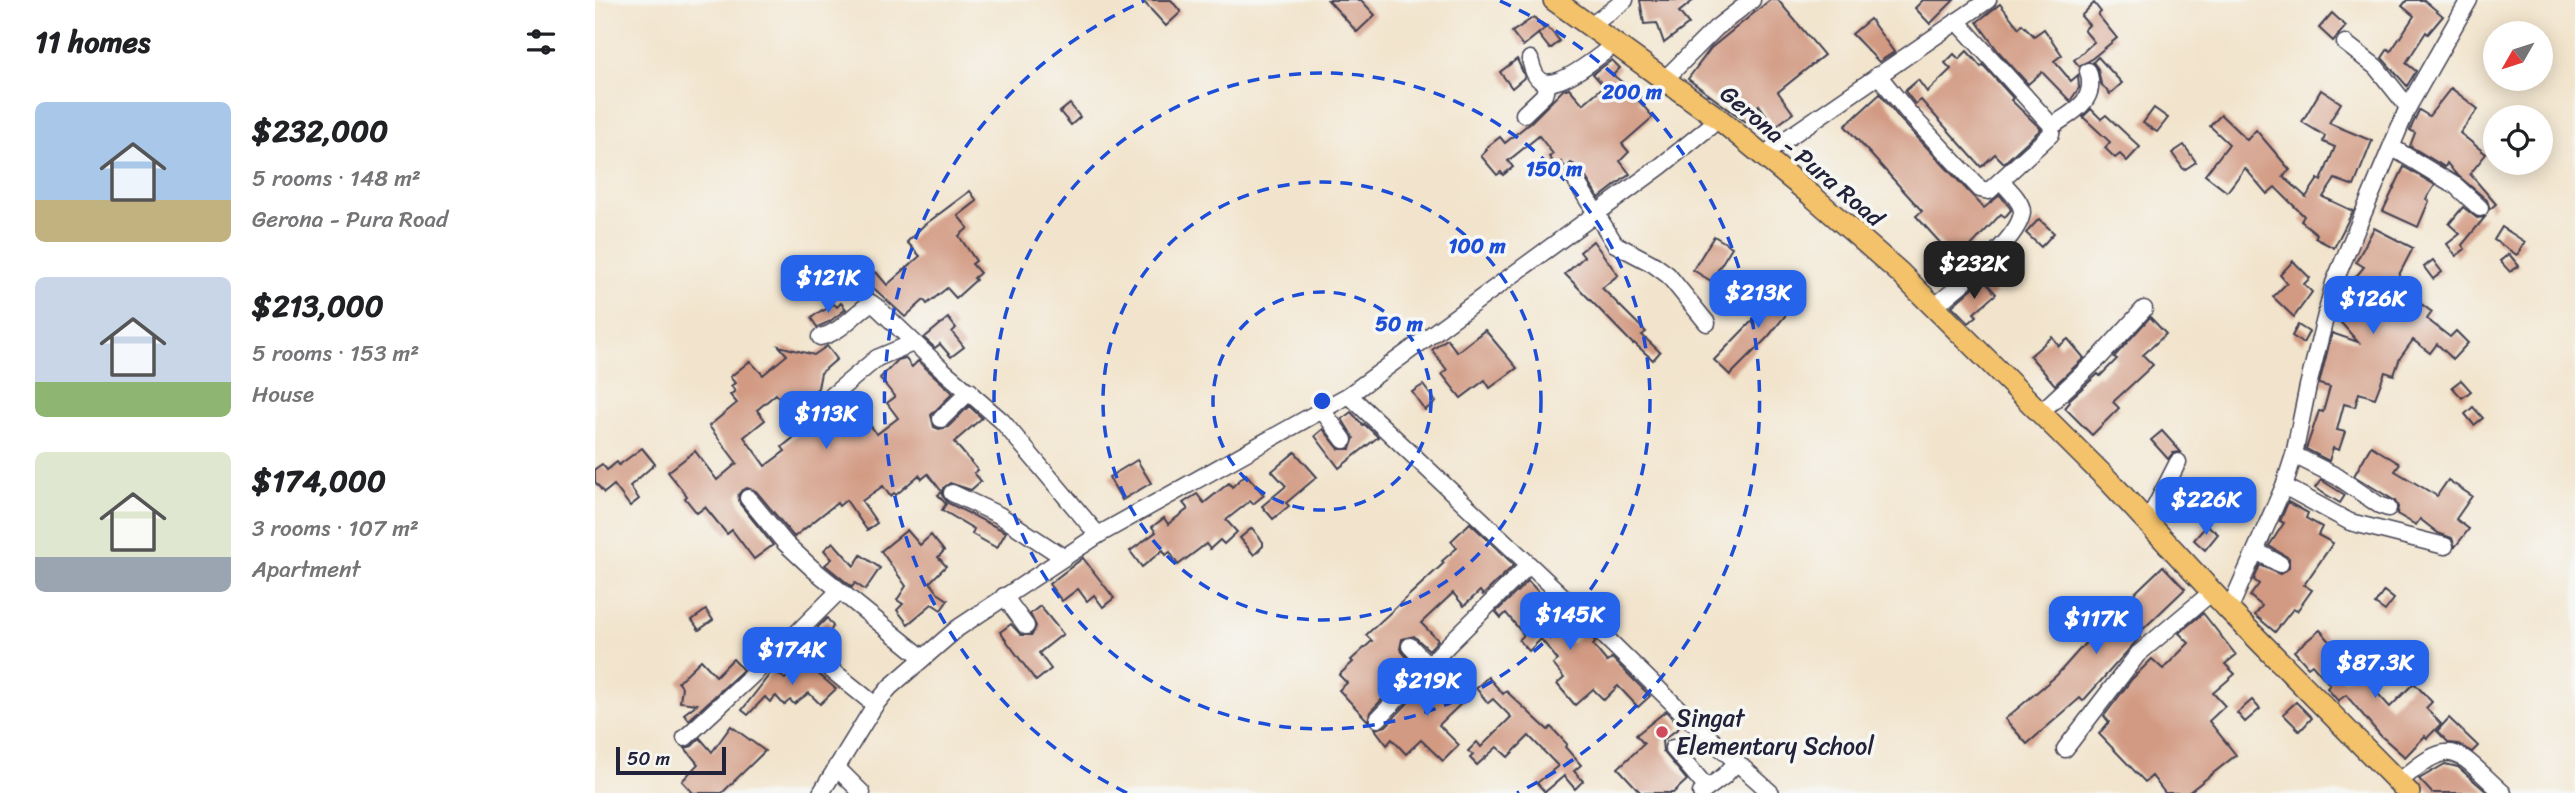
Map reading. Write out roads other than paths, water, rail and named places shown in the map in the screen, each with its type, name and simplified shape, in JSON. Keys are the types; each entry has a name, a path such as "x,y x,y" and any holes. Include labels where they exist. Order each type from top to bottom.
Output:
{"main road":[{"name":"Gerona - Pura Road","path":"1555,0 1719,119 1899,272 2040,413 2404,788"}],"street":[{"path":"1592,25 1625,0"},
{"path":"1666,79 1716,28 1752,0"},
{"path":"1763,155 1988,0"},
{"path":"2229,610 2284,486 2294,455 2308,386 2335,283 2408,107 2469,0"},
{"path":"1957,21 2052,126"},
{"path":"1530,59 1533,71 1541,81 1547,83 1577,72 1616,43"},
{"path":"2345,43 2376,66 2408,107"},
{"path":"1878,75 1908,112 1980,189 1989,191 2051,134 2052,126 2082,105 2089,96 2092,84 2088,71"},
{"path":"1524,114 1544,95 1547,83"},
{"path":"821,793 875,705 890,687 958,628 1098,535 1349,395 1596,215 1719,119"},
{"path":"2393,148 2456,186 2480,208"},
{"path":"1573,176 1615,244 1668,275 1707,323"},
{"path":"1934,307 1990,259 2007,240 2019,220 2020,204 2001,180"},
{"path":"820,337 830,335 871,303 1002,421 1098,535"},
{"path":"2040,413 2100,357 2144,309"},
{"path":"815,410 877,358 913,343"},
{"path":"941,419 970,391"},
{"path":"1349,395 1736,763 1771,793"},
{"path":"1322,410 1344,440"},
{"path":"2294,455 2322,468 2388,508"},
{"path":"2147,523 2178,462"},
{"path":"2284,486 2350,522 2445,546"},
{"path":"952,493 999,515 1063,557"},
{"path":"748,498 785,543 839,591 923,658"},
{"path":"2256,551 2280,564"},
{"path":"1378,719 1529,565"},
{"path":"685,738 839,591"},
{"path":"2065,749 2138,654 2212,592"},
{"path":"1005,596 1026,626"},
{"path":"792,638 875,705"},
{"path":"1411,646 1429,666"},
{"path":"1673,748 1704,790 1724,776 1736,763"},
{"path":"2404,788 2425,759 2451,751 2461,756 2503,793"},
{"path":"836,767 862,793"}],"place":[{"name":"Singat Elementary School","path":"1662,732"}]}
